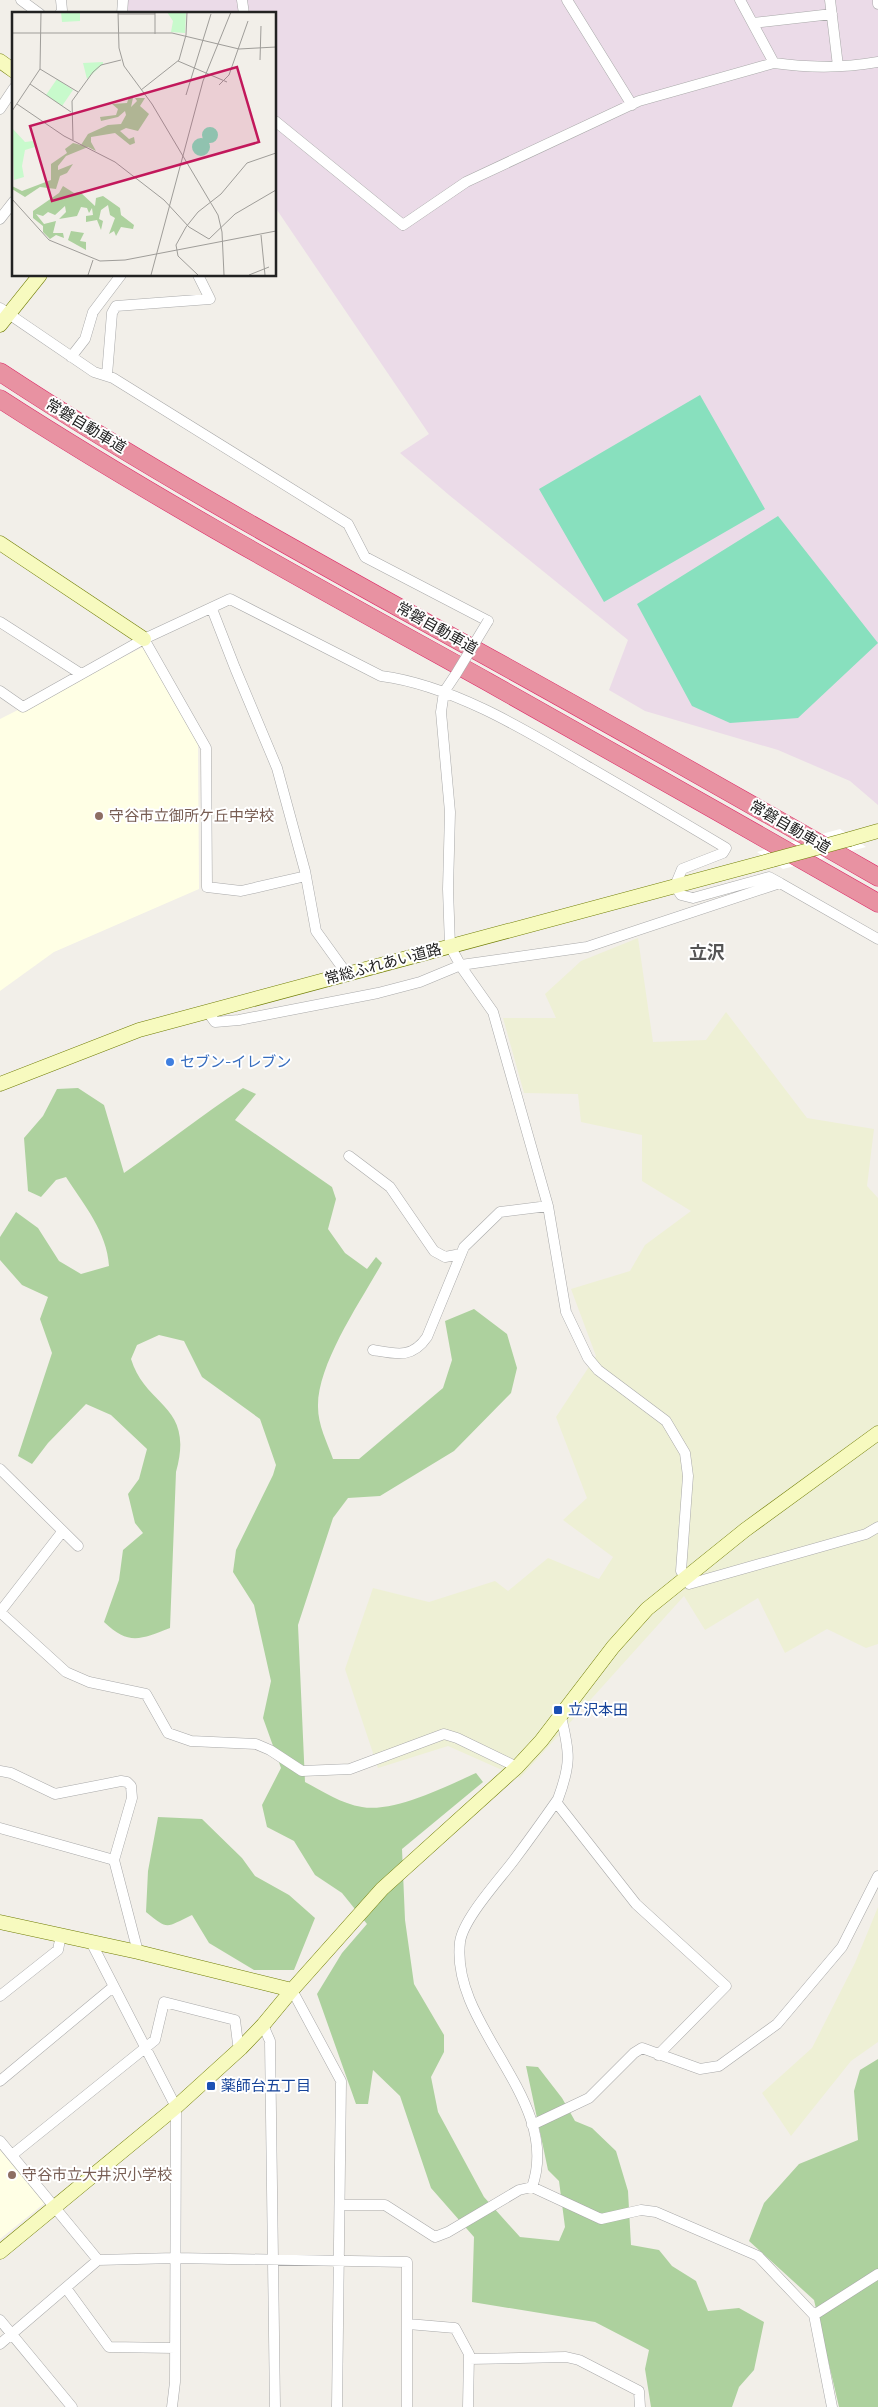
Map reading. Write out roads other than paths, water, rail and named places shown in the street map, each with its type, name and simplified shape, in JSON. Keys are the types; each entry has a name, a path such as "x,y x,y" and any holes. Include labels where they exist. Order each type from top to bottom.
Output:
{"highway":[{"name":"常磐自動車道","path":"0,372 158,470 302,554 599,718 878,877"},
{"name":"常磐自動車道","path":"0,399 150,492 292,574 579,732 878,903"}],"street":[{"path":"21,0 37,12"},
{"path":"567,0 632,105"},
{"path":"740,0 774,62"},
{"path":"830,0 838,66"},
{"path":"753,23 832,14"},
{"path":"0,61 12,70"},
{"path":"276,122 402,225 466,182 632,105 774,62 795,66 853,67 878,62"},
{"path":"0,109 12,91"},
{"path":"0,220 12,204"},
{"path":"39,276 3,315 94,372 107,375 226,446 348,524 364,557 488,621 444,692 441,712 450,812 448,889 450,946 493,1012 548,1206 566,1312 588,1358 598,1370 666,1421 685,1453 688,1476 681,1571 689,1584 866,1534 878,1527"},
{"path":"71,357 86,339 93,312 120,276"},
{"path":"107,375 112,313 116,306 210,299 198,276"},
{"path":"0,543 144,639 206,748 207,887 241,891 306,876"},
{"path":"0,691 23,707 144,639 230,599 381,676 407,679 444,692 532,734 726,848 723,853 682,869 676,886 681,895 693,898 769,877 878,939"},
{"path":"212,608 277,768 306,876 316,931 347,974"},
{"path":"0,622 81,674"},
{"name":"常総ふれあい道路","path":"0,1084 139,1030 878,831"},
{"path":"207,1011 215,1022 239,1020 378,993 420,982 460,964 587,947 780,883"},
{"path":"349,1156 390,1187 434,1251 445,1257 461,1254"},
{"path":"373,1350 402,1354 420,1348 427,1337 464,1247 500,1212 548,1206"},
{"path":"0,2252 176,2107 241,2048 264,2025 292,1990 382,1889 516,1767 561,1718 632,1625 652,1605 745,1530 878,1433"},
{"path":"0,1469 78,1546"},
{"path":"62,1532 0,1612 66,1672 89,1682 146,1694 168,1732 191,1741 256,1744 270,1750 302,1771 350,1770 444,1734 457,1738 516,1767"},
{"path":"532,2187 537,2174 535,2136 526,2103 482,2028 463,1977 460,1942 471,1916 556,1802 567,1776 569,1751 561,1718"},
{"path":"0,1771 11,1773 56,1794 121,1781 127,1782 131,1786 132,1798 114,1860 138,1952"},
{"path":"556,1802 636,1904 726,1986 658,2055"},
{"path":"0,1828 114,1860"},
{"path":"532,2125 589,2098 634,2053 642,2048 700,2069 719,2066 777,2024 842,1947 878,1876"},
{"path":"0,1922 138,1952 292,1990 341,2081 337,2407"},
{"path":"0,1996 58,1950 61,1935"},
{"path":"92,1942 113,1987 147,2047 176,2107 175,2348 172,2407"},
{"path":"0,2081 113,1987"},
{"path":"12,2155 155,2040 164,2002 235,2020 238,2044 241,2048"},
{"path":"264,2025 270,2041 275,2407"},
{"path":"0,2141 98,2260"},
{"path":"340,2205 385,2205 435,2237 448,2232 519,2190 532,2187 601,2219 641,2210 656,2212 758,2256 814,2315 832,2407"},
{"path":"0,2344 98,2260 175,2258 407,2262 407,2407"},
{"path":"814,2315 878,2274"},
{"path":"66,2288 109,2347 175,2348"},
{"path":"0,2320 72,2407"},
{"path":"408,2324 455,2328 469,2354 468,2407"},
{"path":"469,2359 566,2357 579,2360 639,2391 640,2407"}],"place":[{"name":"守谷市立御所ケ丘中学校","path":"99,816"},
{"name":"セブン-イレブン","path":"170,1062"},
{"name":"立沢本田","path":"558,1710"},
{"name":"薬師台五丁目","path":"211,2086"},
{"name":"守谷市立大井沢小学校","path":"12,2175"}],"district":[{"name":"立沢","path":"707,952"}]}
